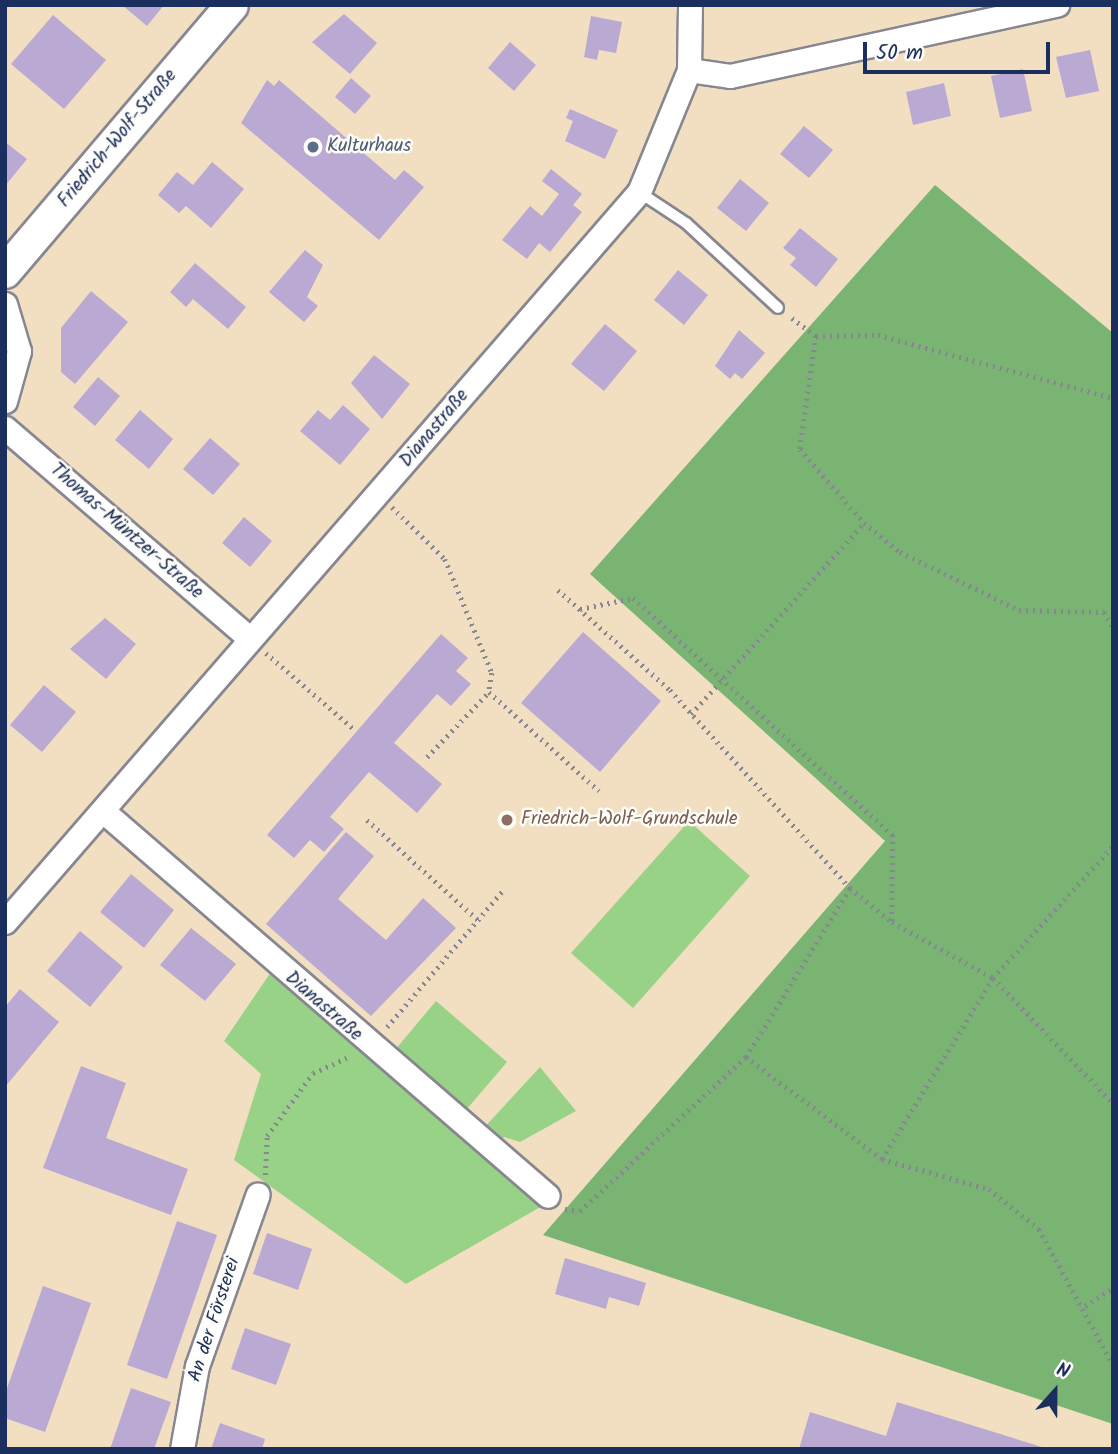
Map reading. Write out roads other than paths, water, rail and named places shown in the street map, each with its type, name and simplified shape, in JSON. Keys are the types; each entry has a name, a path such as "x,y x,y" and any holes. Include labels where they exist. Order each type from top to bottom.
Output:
{"street":[{"name":"Friedrich-Wolf-Straße","path":"5,272 232,5"},
{"name":"Dianastraße","path":"5,922 254,642 639,192 689,70 690,5"},
{"path":"689,70 730,76 1057,5"},
{"path":"5,303 19,351 5,401"},
{"name":"Thomas-Müntzer-Straße","path":"5,428 254,642"},
{"name":"Dianastraße","path":"103,811 370,1047 548,1196"},
{"name":"An der Försterei","path":"182,1449 197,1366 258,1194"}],"lane":[{"path":"639,192 686,223 778,308"}],"place":[{"name":"Kulturhaus","path":"313,147"},
{"name":"Friedrich-Wolf-Grundschule","path":"507,820"}]}
